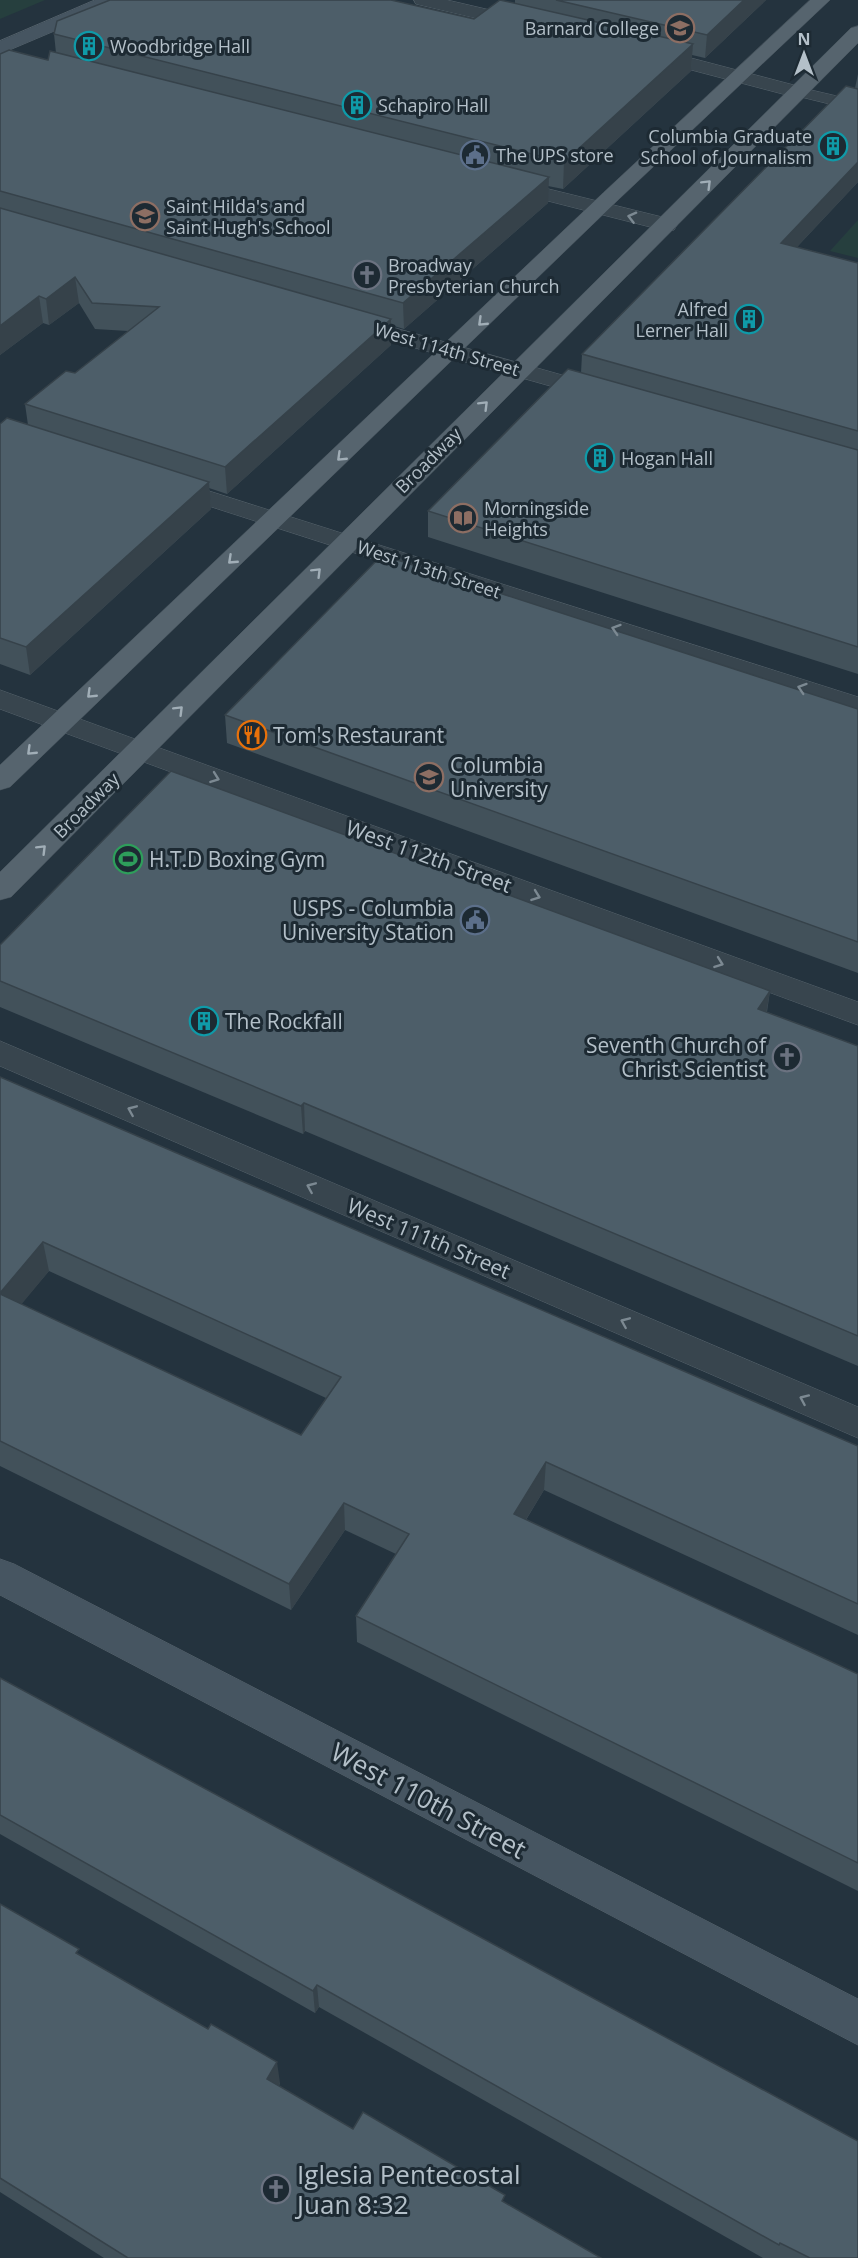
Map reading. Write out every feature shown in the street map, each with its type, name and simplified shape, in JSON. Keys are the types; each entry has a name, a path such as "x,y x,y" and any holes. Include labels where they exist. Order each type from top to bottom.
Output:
{"main road":[{"path":"0,30 72,0"},
{"path":"0,48 111,0"},
{"path":"0,781 599,208 821,0"},
{"name":"Broadway","path":"0,890 122,770 138,749 858,32"},
{"name":"West 110th Street","path":"0,1576 858,2023"}],"street":[{"path":"423,0 471,11 538,34"},
{"path":"405,10 471,11"},
{"path":"629,55 697,78 738,79 858,106"},
{"path":"487,179 666,225"},
{"name":"West 114th Street","path":"331,316 625,400"},
{"name":"West 113th Street","path":"144,478 858,706"},
{"name":"West 112th Street","path":"0,699 858,1014"},
{"name":"West 111th Street","path":"0,1053 858,1423"}],"green space":[{"path":"0,0 45,0 0,19"},
{"path":"858,220 858,258 830,251"}],"building":[{"path":"110,0 391,0 474,19 500,0 693,44 564,162 54,34 57,21"},
{"path":"556,0 744,0 707,35"},
{"path":"9,50 48,60 50,51 549,177 403,303 0,191 0,54"},
{"path":"846,86 858,89 858,162 781,243 858,263 858,431 582,354"},
{"path":"0,208 391,319 225,467 25,404 66,371 75,373 159,307 92,303 75,277 46,299 39,296 0,326"},
{"path":"568,369 858,450 858,647 428,511"},
{"path":"7,418 209,482 26,647 0,638 0,424"},
{"path":"382,555 858,709 858,942 225,715"},
{"path":"171,771 770,991 758,1009 858,1046 858,1336 304,1103 301,1106 0,981 0,945"},
{"path":"0,1077 858,1446 858,1604 546,1462 514,1514 858,1674 858,1863 356,1616 409,1534 344,1503 289,1584 0,1441 0,1294 301,1435 341,1377 43,1242 0,1293"},
{"path":"0,1678 858,2141 858,2258 810,2258 780,2243 779,2245 317,1985 313,1991 0,1815"},
{"path":"0,1904 79,1949 76,1953 208,2029 211,2024 277,2062 267,2079 353,2129 363,2112 505,2195 502,2201 601,2258 128,2258 0,2178"}],"place":[{"name":"Barnard College","path":"680,28"},
{"name":"Woodbridge Hall","path":"89,46"},
{"name":"Schapiro Hall","path":"357,105"},
{"name":"Columbia Graduate School of Journalism","path":"833,146"},
{"name":"The UPS store","path":"475,155"},
{"name":"Saint Hilda's and Saint Hugh's School","path":"145,216"},
{"name":"Broadway Presbyterian Church","path":"367,275"},
{"name":"Alfred Lerner Hall","path":"749,319"},
{"name":"Hogan Hall","path":"600,458"},
{"name":"Morningside Heights","path":"463,518"},
{"name":"Tom's Restaurant","path":"252,735"},
{"name":"Columbia University","path":"429,777"},
{"name":"H.T.D Boxing Gym","path":"128,859"},
{"name":"USPS - Columbia University Station","path":"475,920"},
{"name":"The Rockfall","path":"204,1021"},
{"name":"Seventh Church of Christ Scientist","path":"787,1057"},
{"name":"Iglesia Pentecostal Juan 8:32","path":"276,2189"}]}
